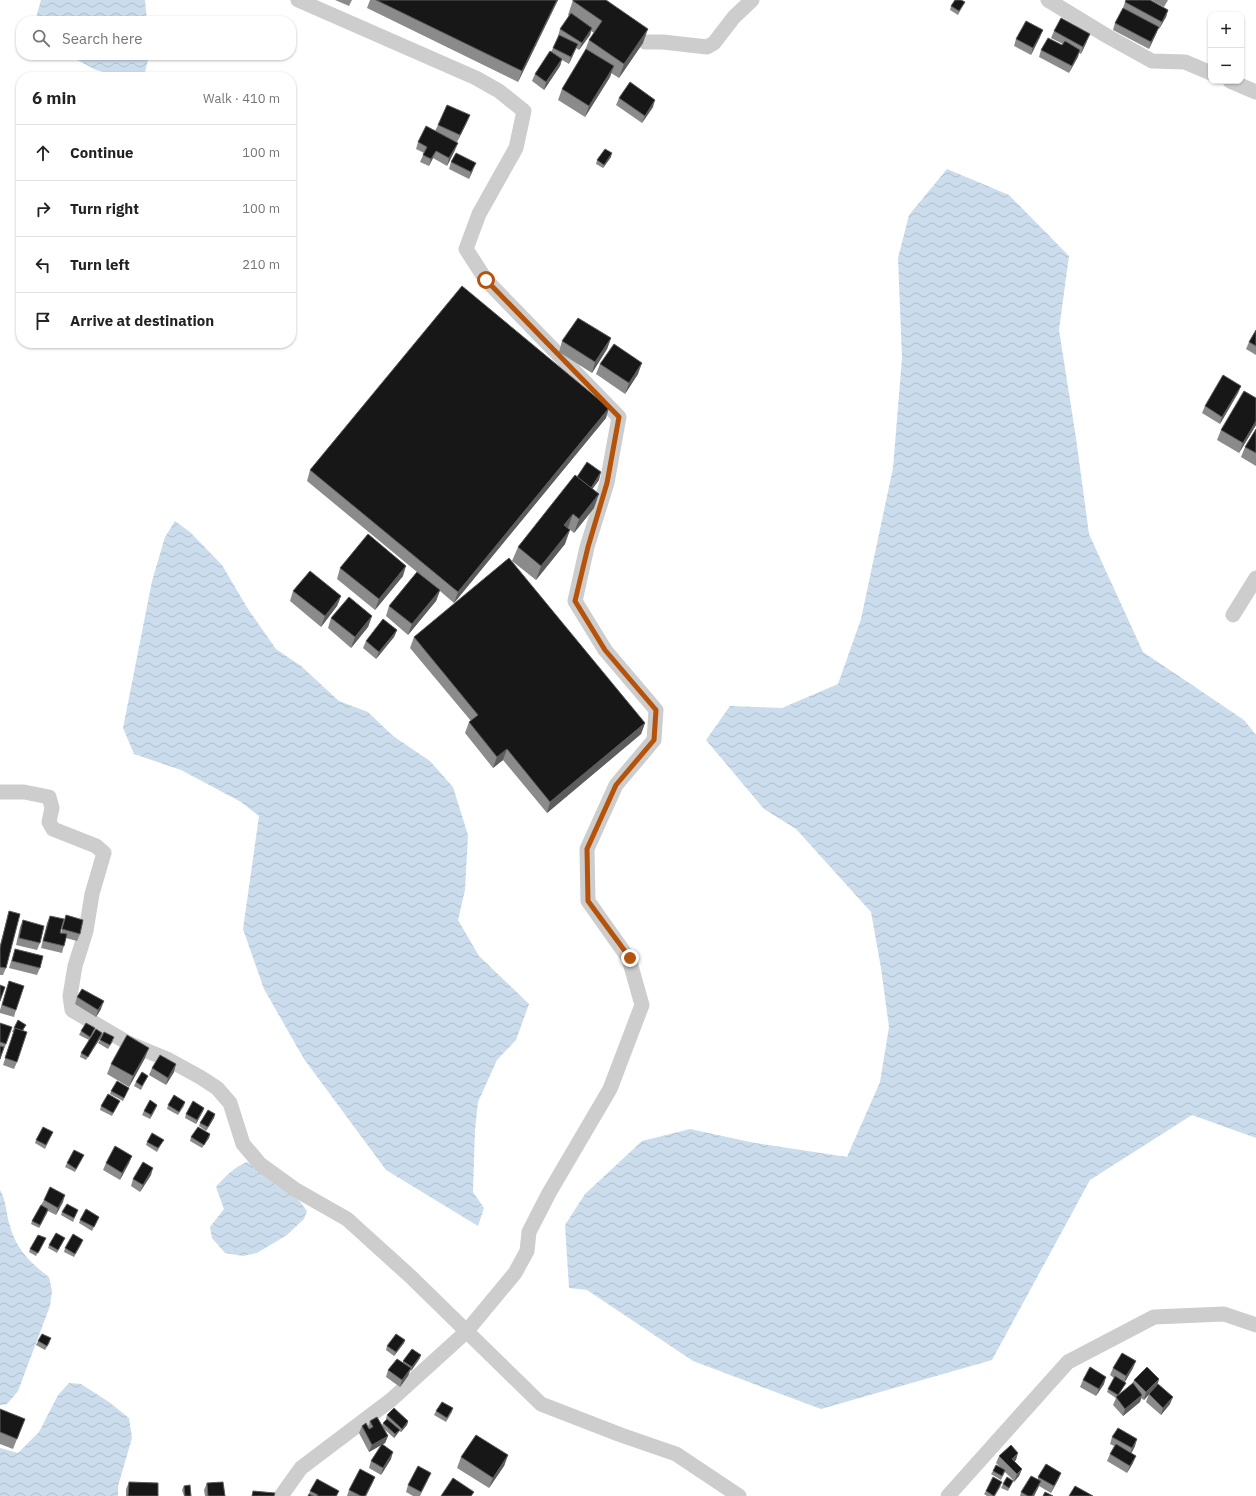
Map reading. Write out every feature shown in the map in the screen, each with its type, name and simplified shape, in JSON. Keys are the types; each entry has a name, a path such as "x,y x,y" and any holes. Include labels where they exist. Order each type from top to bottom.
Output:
{"street":[{"path":"281,1496 301,1468 391,1400 466,1332 515,1274 527,1251 529,1232 549,1193 610,1089 642,1005 630,958 588,901 587,849 616,785 654,740 656,710 605,650 575,601 588,547 607,483 619,417 486,280 466,249 479,214 516,148 524,111 499,91 476,78 298,0"},
{"path":"645,42 663,42 707,47 714,43 734,17 752,0"},
{"path":"1048,0 1107,36 1152,61 1185,62 1208,72"},
{"path":"1237,84 1256,92"},
{"path":"1233,615 1256,578"},
{"path":"0,792 24,792 49,797 52,808 49,822 53,829 96,846 104,853 92,894 86,931 75,966 70,996 72,1010 128,1043 169,1060 217,1088 230,1102 243,1144 260,1164 296,1190 346,1219 410,1276 541,1404 621,1435 676,1454 739,1496"},
{"path":"948,1496 1068,1362 1154,1317 1224,1314 1256,1325"}],"water":[{"path":"41,0 145,0 147,16 36,16"},
{"path":"77,60 148,60 145,72 103,72"},
{"path":"947,169 1009,195 1069,256 1059,330 1089,534 1143,652 1244,720 1256,735 1256,1138 1192,1115 1090,1180 992,1360 821,1409 693,1361 587,1290 569,1288 565,1225 585,1194 642,1141 690,1129 755,1143 847,1157 880,1082 889,1027 881,968 871,912 796,829 764,809 706,740 730,706 782,708 838,684 861,619 893,468 902,358 898,258 909,215"},
{"path":"175,521 190,532 222,565 248,609 276,649 301,666 339,701 368,712 393,736 430,761 453,787 468,835 465,890 458,920 479,956 529,1004 516,1040 497,1060 478,1102 475,1130 473,1192 484,1208 478,1226 386,1170 304,1059 264,989 243,929 259,816 241,802 181,770 134,754 123,728 152,581 165,537"},
{"path":"247,1162 271,1177 296,1198 307,1211 304,1219 287,1235 257,1253 243,1256 225,1253 212,1238 210,1227 224,1209 216,1187 230,1172"},
{"path":"0,1190 4,1198 9,1223 19,1248 35,1266 49,1277 52,1291 50,1306 18,1391 7,1404 0,1405"},
{"path":"69,1383 81,1384 109,1402 129,1418 132,1438 118,1486 118,1496 0,1496 0,1448 18,1453 39,1432 58,1395"}],"building":[{"path":"376,0 557,0 522,71"},
{"path":"573,0 606,0 648,29 624,64 589,40 602,21"},
{"path":"955,0 965,2 959,11 951,6"},
{"path":"1126,0 1150,0 1168,10 1162,22 1125,2"},
{"path":"1123,8 1159,27 1151,42 1115,23"},
{"path":"571,13 592,28 582,43 560,29"},
{"path":"1061,18 1090,34 1083,47 1054,31"},
{"path":"1026,21 1043,30 1033,48 1016,39"},
{"path":"559,35 578,44 571,57 553,48"},
{"path":"1048,38 1062,45 1065,41 1080,50 1072,66 1041,50"},
{"path":"586,49 614,66 589,106 562,89"},
{"path":"550,51 562,59 546,82 535,74"},
{"path":"630,82 655,100 645,116 619,98"},
{"path":"447,105 470,115 460,135 438,125"},
{"path":"426,126 458,143 449,158 436,151 431,159 423,155 427,147 418,142"},
{"path":"605,149 612,153 604,165 597,160"},
{"path":"456,153 476,163 471,172 451,162"},
{"path":"462,286 609,408 458,592 310,470"},
{"path":"578,318 611,338 595,362 562,341"},
{"path":"1256,330 1256,346 1249,342"},
{"path":"614,344 642,363 629,383 600,364"},
{"path":"1223,375 1241,386 1222,417 1205,406"},
{"path":"1244,391 1256,398 1256,421 1243,443 1221,430"},
{"path":"1256,429 1256,453 1245,447"},
{"path":"587,462 601,472 591,488 577,477"},
{"path":"575,475 599,494 579,519 573,514 564,525 570,530 541,566 518,547"},
{"path":"368,534 406,566 379,599 340,568"},
{"path":"509,558 645,723 550,802 507,749 497,757 469,722 478,715 414,637"},
{"path":"310,571 341,596 325,616 293,591"},
{"path":"417,572 440,590 412,624 389,606"},
{"path":"349,597 372,616 355,637 331,618"},
{"path":"383,619 397,630 379,652 366,641"},
{"path":"9,911 20,914 6,968 0,967 0,948"},
{"path":"66,915 83,920 80,934 62,929"},
{"path":"50,916 64,919 60,933 67,934 64,946 43,941"},
{"path":"23,920 44,926 40,943 19,938"},
{"path":"15,949 43,956 40,968 12,961"},
{"path":"9,981 24,986 16,1010 2,1005"},
{"path":"0,985 5,987 0,1001"},
{"path":"82,989 104,1001 98,1010 77,997"},
{"path":"18,1020 26,1025 22,1031 14,1028"},
{"path":"0,1023 12,1027 6,1044 0,1042"},
{"path":"86,1023 95,1028 90,1037 81,1031"},
{"path":"15,1028 27,1032 17,1062 5,1058"},
{"path":"96,1029 102,1033 88,1057 81,1053"},
{"path":"104,1032 114,1037 110,1045 100,1040"},
{"path":"127,1035 149,1048 133,1076 111,1064"},
{"path":"0,1046 4,1047 0,1059"},
{"path":"160,1055 176,1064 168,1078 152,1068"},
{"path":"142,1072 148,1076 142,1086 136,1082"},
{"path":"117,1081 129,1088 124,1098 111,1091"},
{"path":"108,1094 120,1101 113,1113 101,1106"},
{"path":"174,1095 185,1102 179,1112 168,1105"},
{"path":"150,1100 157,1105 151,1115 144,1111"},
{"path":"193,1101 204,1108 197,1120 186,1114"},
{"path":"208,1110 215,1114 208,1127 200,1123"},
{"path":"43,1127 53,1132 46,1145 36,1140"},
{"path":"198,1127 210,1134 204,1145 191,1137"},
{"path":"152,1133 164,1140 158,1148 147,1142"},
{"path":"115,1146 132,1156 122,1173 106,1163"},
{"path":"74,1150 84,1155 76,1169 67,1163"},
{"path":"143,1162 153,1168 143,1185 133,1179"},
{"path":"50,1187 65,1195 58,1208 44,1200"},
{"path":"67,1204 78,1210 74,1218 62,1212"},
{"path":"41,1205 48,1209 40,1225 32,1221"},
{"path":"86,1209 99,1217 94,1227 80,1220"},
{"path":"56,1233 65,1238 58,1250 49,1245"},
{"path":"73,1234 83,1240 75,1254 65,1248"},
{"path":"38,1235 46,1238 38,1253 30,1249"},
{"path":"42,1334 51,1338 47,1346 38,1341"},
{"path":"396,1334 405,1340 396,1352 387,1346"},
{"path":"412,1349 421,1355 412,1367 403,1361"},
{"path":"1122,1353 1136,1361 1126,1376 1113,1368"},
{"path":"397,1359 411,1368 402,1380 388,1370"},
{"path":"1090,1367 1106,1377 1099,1389 1083,1380"},
{"path":"1147,1367 1159,1379 1146,1392 1134,1380"},
{"path":"1115,1376 1126,1383 1118,1395 1108,1389"},
{"path":"1133,1383 1142,1395 1125,1409 1116,1397"},
{"path":"1158,1384 1173,1397 1163,1408 1149,1394"},
{"path":"442,1402 453,1408 447,1418 436,1411"},
{"path":"394,1408 408,1421 402,1429 387,1415"},
{"path":"0,1409 25,1419 17,1439 0,1432"},
{"path":"377,1417 388,1436 372,1445 362,1426 366,1423 369,1429 373,1427 370,1421"},
{"path":"387,1419 400,1430 395,1434 383,1423"},
{"path":"1118,1428 1137,1439 1132,1448 1112,1437"},
{"path":"476,1435 508,1455 493,1478 461,1457"},
{"path":"382,1444 393,1452 383,1468 371,1461"},
{"path":"1116,1444 1136,1456 1130,1466 1110,1454"},
{"path":"1011,1445 1018,1453 1012,1459 1022,1469 1017,1474 999,1456"},
{"path":"1046,1464 1061,1473 1054,1486 1038,1477"},
{"path":"996,1465 1005,1470 1002,1476 993,1471"},
{"path":"418,1466 431,1473 421,1492 408,1485"},
{"path":"360,1469 375,1477 365,1496 361,1496 349,1490"},
{"path":"1031,1476 1041,1481 1032,1496 1028,1496 1021,1492"},
{"path":"993,1477 1002,1482 994,1496 986,1491"},
{"path":"1007,1477 1013,1481 1009,1488 1003,1484"},
{"path":"453,1478 474,1492 471,1496 441,1496"},
{"path":"317,1479 339,1491 336,1496 317,1496 318,1495 310,1491"},
{"path":"129,1482 158,1483 158,1496 128,1496"},
{"path":"223,1482 225,1496 208,1496 207,1483"},
{"path":"190,1485 191,1496 185,1496 184,1486"},
{"path":"1075,1486 1093,1496 1069,1496"},
{"path":"253,1491 275,1493 274,1496 252,1496"},
{"path":"1045,1492 1053,1496 1043,1496"}],"route":[{"path":"486,280 619,417 607,483 588,547 575,601 605,650 656,710 654,740 616,785 587,849 588,901 630,958"}]}
